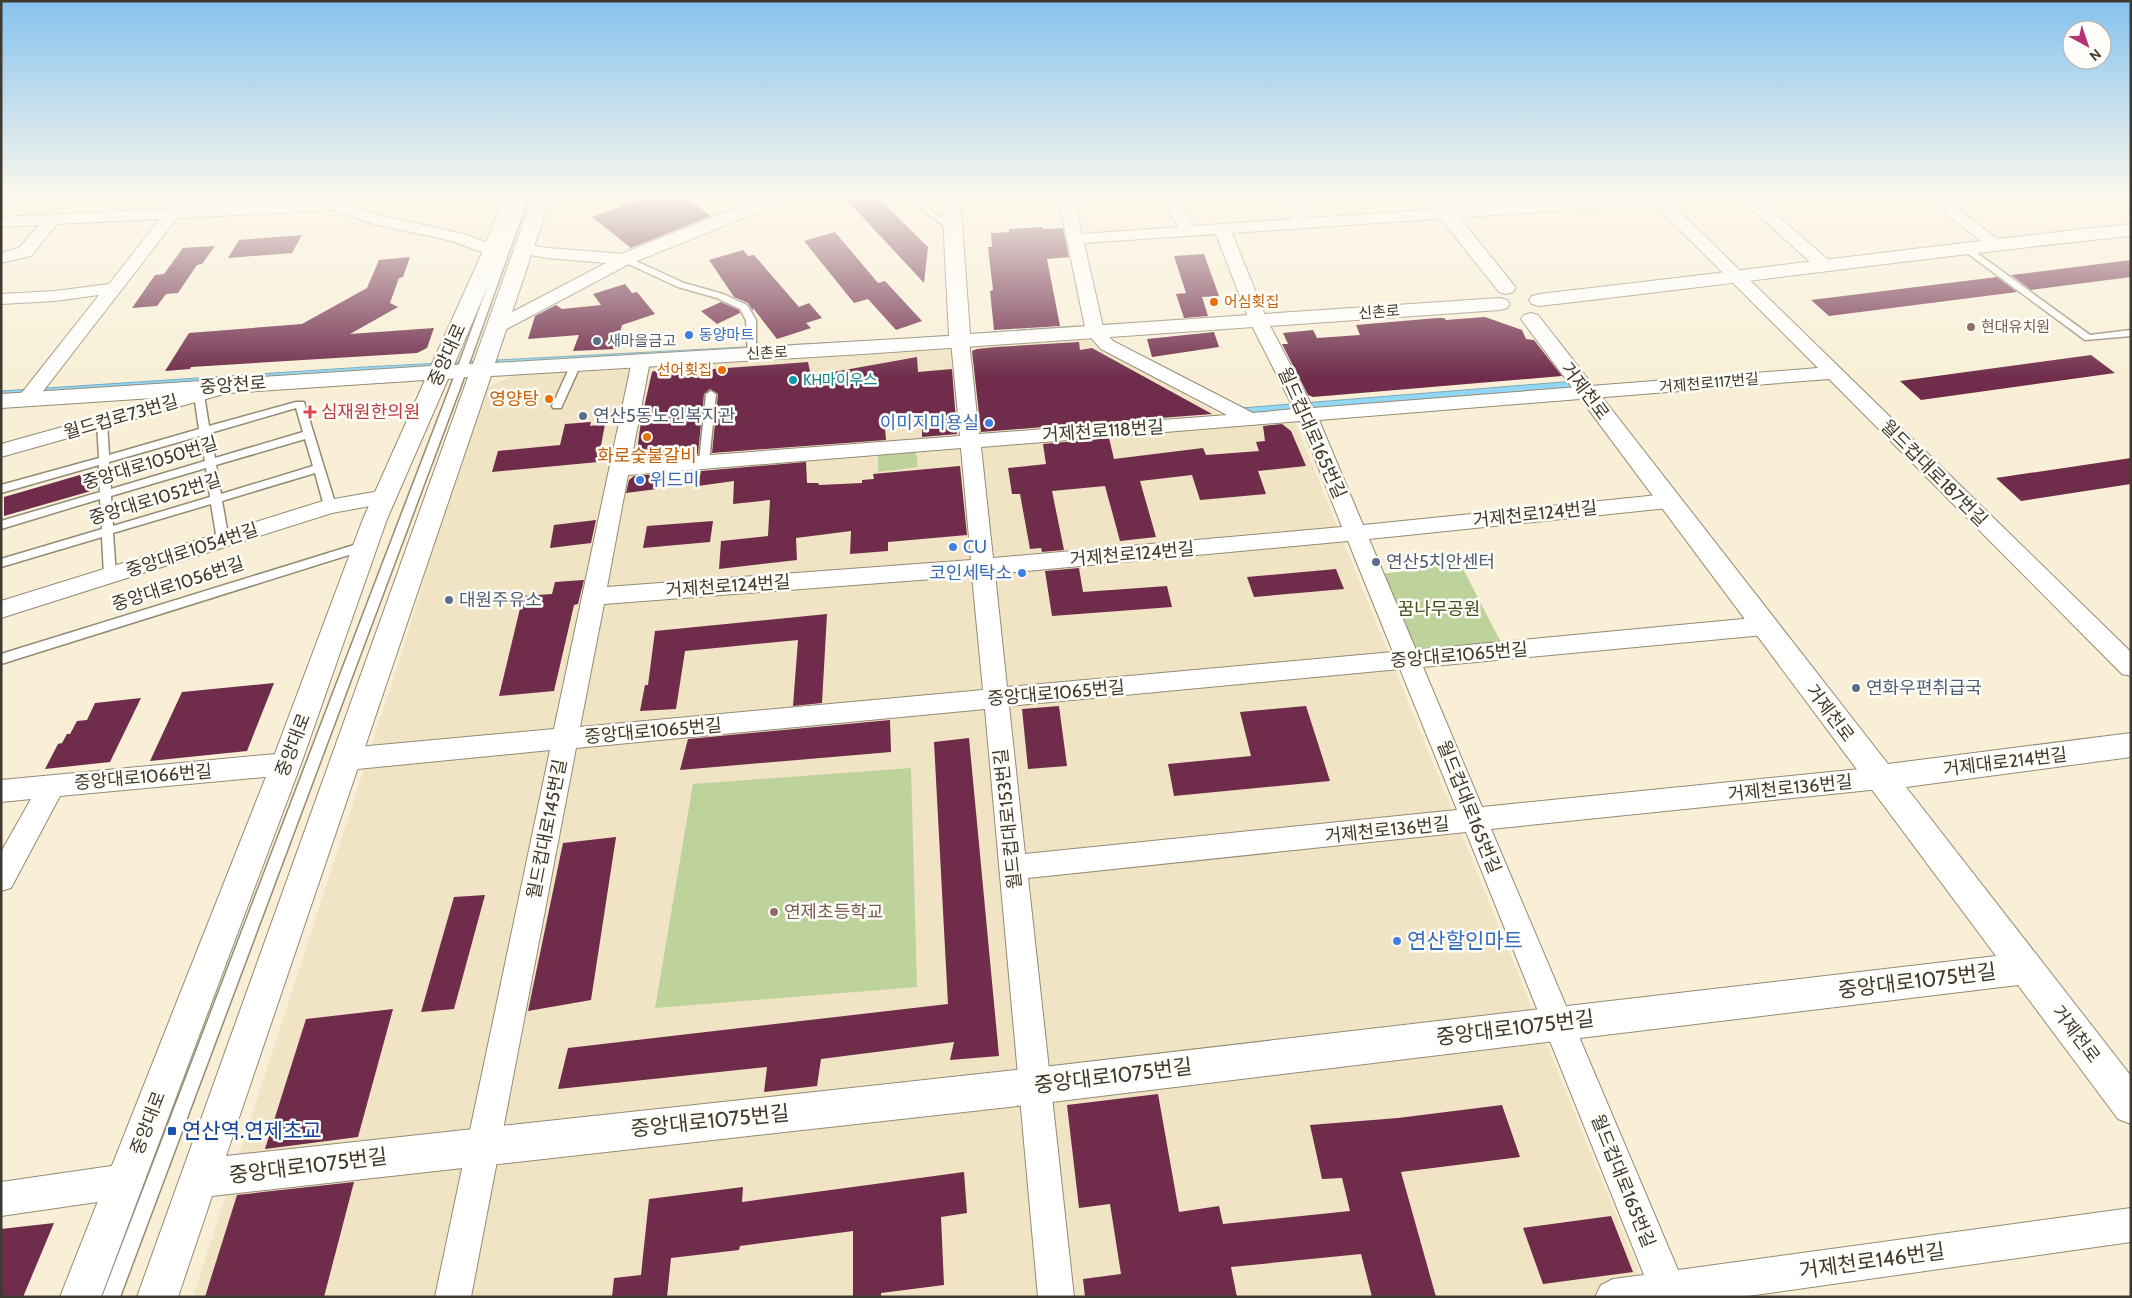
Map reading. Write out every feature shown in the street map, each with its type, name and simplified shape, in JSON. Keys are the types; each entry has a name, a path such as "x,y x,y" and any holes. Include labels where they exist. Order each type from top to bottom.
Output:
{"main road":[{"name":"중앙대로","path":"157,1297 347,759 461,372 492,257"},
{"name":"중앙대로","path":"80,1297 286,764 385,497 461,372 497,327 521,257"},
{"path":"625,259 631,257"},
{"path":"955,257 960,341"},
{"path":"1477,257 1503,296 1504,309 1515,316 1535,310 1736,278 1899,257"},
{"name":"신촌로","path":"461,372 1095,332 1258,320 1503,296"},
{"name":"거제천로","path":"1535,310 1586,393 2131,1106"},
{"name":"중앙천로","path":"1,401 240,384 461,372"},
{"name":"거제대로214번길","path":"1880,778 2131,745"},
{"name":"중앙대로1075번길","path":"199,1178 484,1145 1035,1086 2026,968"}],"street":[{"path":"27,399 138,257"},
{"path":"594,257 625,259"},
{"path":"1079,257 1095,332 1107,345 1250,419"},
{"path":"1233,257 1258,320"},
{"name":"월드컵대로187번길","path":"1715,257 2131,667"},
{"path":"1814,257 1825,266"},
{"path":"497,327 625,259"},
{"path":"1,299 55,296 114,288"},
{"name":"월드컵대로165번길","path":"1258,320 1307,415 1670,1293"},
{"name":"월드컵대로153번길","path":"960,341 1056,1297"},
{"name":"월드컵대로145번길","path":"453,1297 641,361"},
{"name":"거제천로117번길","path":"1586,393 1832,373"},
{"name":"월드컵로73번길","path":"1,450 240,384"},
{"name":"거제천로118번길","path":"620,469 1586,393"},
{"name":"중앙대로1054번길","path":"1,610 330,506 385,497"},
{"name":"거제천로124번길","path":"594,596 983,567 1356,533 1668,501"},
{"name":"중앙대로1065번길","path":"347,759 1764,626"},
{"name":"중앙대로1066번길","path":"1,790 286,764"},
{"name":"거제천로136번길","path":"1013,867 1880,778"},
{"path":"1,879 52,786"},
{"path":"1,1199 126,1181"},
{"name":"거제천로146번길","path":"1613,1297 1670,1293 2131,1225"}],"lane":[{"path":"111,1297 503,257"},
{"path":"1978,257 2088,338 2131,333"},
{"path":"625,259 681,285 720,296 744,307 751,320 753,354"},
{"path":"557,406 576,364"},
{"path":"704,462 711,394"},
{"path":"199,395 223,540"},
{"path":"1,489 300,404 330,506"},
{"path":"102,422 110,576"},
{"name":"중앙대로1050번길","path":"1,525 308,434"},
{"name":"중앙대로1052번길","path":"1,563 319,468"},
{"name":"중앙대로1056번길","path":"1,659 343,550 367,546"}],"shaded area":[{"path":"1086,339 1138,365 1169,386 1235,423 1293,417 1649,1297 193,1297 407,636 479,391 515,375 630,366"}],"green space":[{"path":"916,452 918,467 878,472 878,455"},
{"name":"꿈나무공원","path":"1460,563 1503,646 1415,654 1382,574"},
{"path":"911,768 917,987 655,1008 693,784"}],"water":[{"path":"1077,326 1242,408 1575,381 1584,396 1253,423 1127,361 1087,337 1,404 1,391 365,367 897,339"}],"building":[{"path":"177,257 207,257 202,264 197,265 178,293 166,294 157,306 132,308 155,275 164,274"},
{"path":"410,257 403,277 399,278 390,303 398,307 350,334 434,328 427,348 417,353 191,367 190,369 165,371 189,333 302,324 367,288 379,260"},
{"path":"721,257 755,257 799,307 809,303 822,318 806,323 811,328 777,339 748,303 734,297 709,260"},
{"path":"817,257 856,257 878,283 885,281 922,321 896,330 868,299 854,303"},
{"path":"899,257 927,257 924,283"},
{"path":"989,257 1069,257 1047,259 1060,326 994,330 990,291 993,290"},
{"path":"1174,257 1205,257 1219,296 1202,297 1208,316 1184,318 1176,294 1186,293"},
{"path":"2131,260 2131,277 2031,290 2011,275"},
{"path":"1997,277 2017,292 1829,316 1811,300"},
{"path":"625,284 632,293 637,292 655,314 622,325 615,349 573,351 579,335 528,339 535,316 556,305 562,309 601,305 593,294"},
{"path":"721,302 739,310 740,313 717,324 701,311"},
{"path":"1485,317 1522,330 1526,339 1534,340 1562,376 1313,397 1308,395 1282,344 1288,344 1283,333 1313,330 1317,338 1360,335 1356,325 1437,318 1444,318 1446,320"},
{"path":"1214,332 1219,347 1152,357 1147,339"},
{"path":"1079,342 1080,350 1092,348 1212,414 981,432 972,351 996,347"},
{"path":"2091,355 2115,373 1921,400 1900,381"},
{"path":"917,357 918,372 952,369 957,434 922,437 922,413 884,416 886,440 712,453 718,394 710,389 704,394 698,454 636,459 641,421 652,372 658,369 699,367 700,370 808,362 811,376"},
{"path":"591,422 590,426 605,424 598,462 492,472 498,451 560,445 565,424"},
{"path":"1282,424 1291,431 1306,466 1258,471 1266,494 1200,500 1192,475 1140,481 1156,537 1120,541 1105,486 1052,491 1064,550 1042,552 1041,548 1030,549 1020,494 1012,494 1008,468 1046,464 1043,444 1109,438 1114,459 1203,448 1206,455 1259,451 1256,442 1265,441 1263,426"},
{"path":"2131,458 2131,484 2021,501 1996,478"},
{"path":"806,462 807,483 818,483 819,485 862,483 862,480 874,479 873,474 960,466 967,535 888,542 888,551 850,554 851,531 796,538 797,560 719,569 721,541 768,536 770,500 733,504 734,481 698,486 701,471"},
{"path":"97,470 98,489 4,516 4,497"},
{"path":"659,474 657,489 626,493 629,480 634,476"},
{"path":"596,520 591,543 550,548 554,525"},
{"path":"713,521 710,542 643,548 647,526"},
{"path":"1079,568 1083,592 1167,586 1172,607 1052,616 1045,571"},
{"path":"1336,569 1344,589 1254,597 1247,577"},
{"path":"584,580 578,604 574,605 554,691 499,696 523,596 552,594 555,582"},
{"path":"827,614 822,703 793,706 798,640 685,651 676,709 640,711 645,685 648,685 655,631"},
{"path":"274,683 247,751 150,761 182,692"},
{"path":"141,698 110,762 45,769 58,744 62,743 67,734 70,734 77,721 87,720 95,703"},
{"path":"1059,706 1067,766 1028,769 1022,709"},
{"path":"1306,706 1330,781 1174,796 1168,764 1251,756 1240,712"},
{"path":"890,720 891,752 680,770 688,739"},
{"path":"969,738 999,1056 950,1060 954,1042 821,1059 817,1086 764,1092 767,1067 558,1089 568,1048 948,1004 934,742"},
{"path":"616,837 591,1000 528,1011 563,843"},
{"path":"485,895 454,1009 421,1012 454,897"},
{"path":"393,1009 358,1137 265,1149 306,1019"},
{"path":"1158,1094 1179,1212 1219,1206 1223,1224 1350,1211 1342,1178 1322,1179 1310,1125 1398,1118 1502,1105 1520,1157 1401,1172 1436,1297 1372,1297 1361,1254 1231,1267 1237,1297 1085,1297 1083,1279 1121,1274 1110,1204 1079,1208 1067,1105"},
{"path":"964,1172 967,1213 941,1217 944,1285 881,1293 881,1297 853,1297 853,1231 740,1246 739,1250 671,1258 667,1297 612,1297 614,1278 641,1275 649,1199 743,1187 742,1202"},
{"path":"354,1182 324,1297 205,1297 237,1195"},
{"path":"1611,1216 1633,1272 1543,1284 1523,1228"},
{"path":"54,1223 23,1297 1,1297 1,1229"}],"place":[{"name":"어심횟집","path":"1214,302"},
{"name":"현대유치원","path":"1971,327"},
{"name":"동양마트","path":"689,335"},
{"name":"새마을금고","path":"597,341"},
{"name":"선어횟집","path":"722,370"},
{"name":"KH마이우스","path":"793,380"},
{"name":"영양탕","path":"549,399"},
{"name":"심재원한의원","path":"310,412"},
{"name":"연산5동노인복지관","path":"583,416"},
{"name":"이미지미용실","path":"989,423"},
{"name":"화로숯불갈비","path":"647,437"},
{"name":"위드미","path":"640,480"},
{"name":"CU","path":"953,547"},
{"name":"연산5치안센터","path":"1376,562"},
{"name":"코인세탁소","path":"1022,573"},
{"name":"대원주유소","path":"449,600"},
{"name":"연화우편취급국","path":"1856,688"},
{"name":"연제초등학교","path":"774,912"},
{"name":"연산할인마트","path":"1397,941"},
{"name":"연산역.연제초교","path":"172,1131"}]}
